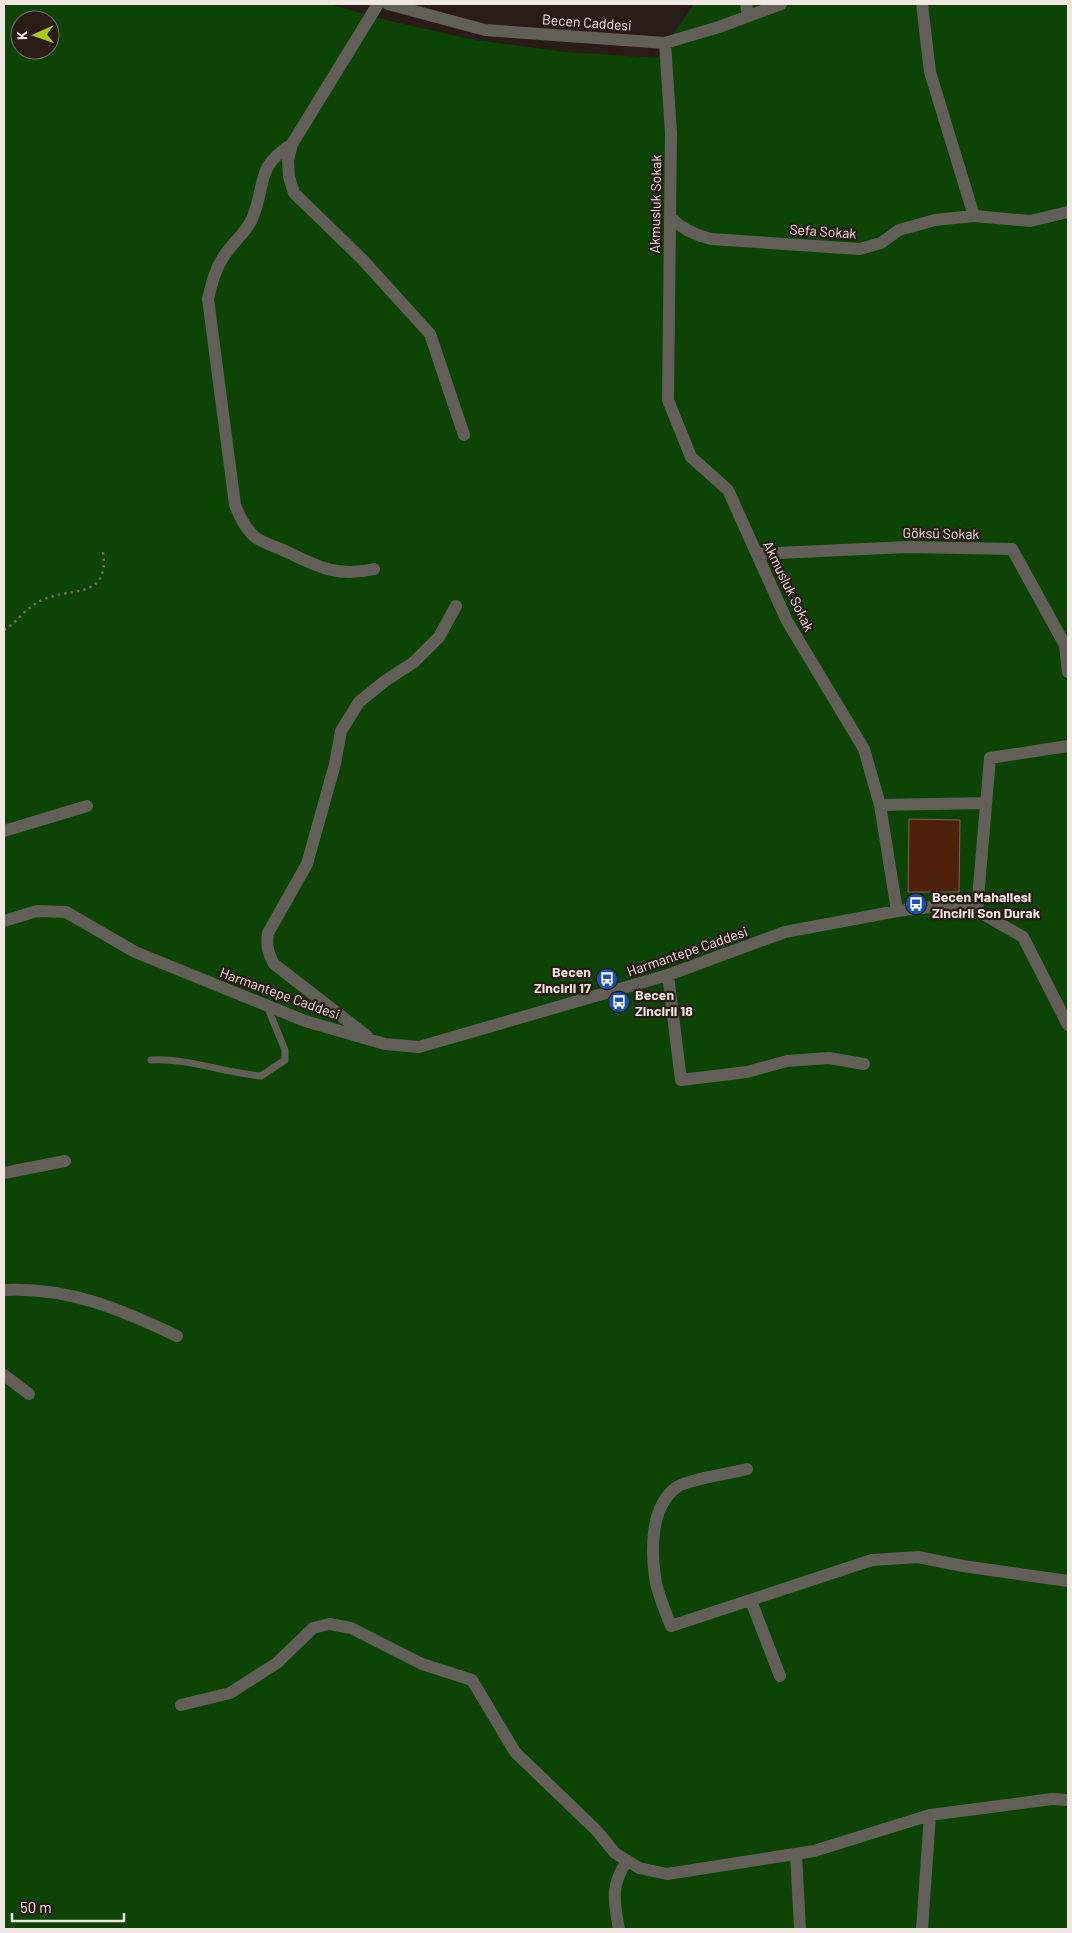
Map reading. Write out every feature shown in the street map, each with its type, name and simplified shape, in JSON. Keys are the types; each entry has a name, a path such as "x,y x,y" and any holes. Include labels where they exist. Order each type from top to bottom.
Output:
{"street":[{"path":"378,4 292,144 288,160 288,177 294,193 362,259 430,334 464,435"},
{"name":"Becen Caddesi","path":"388,4 485,30 665,43 747,10 781,4"},
{"path":"922,4 930,72 974,216"},
{"name":"Akmusluk Sokak","path":"665,43 671,133 668,400 691,457 728,490 787,621 864,749 880,805 897,911"},
{"path":"292,144 279,152 268,164 261,179 253,218 241,238 225,254 213,275 208,299 235,505 243,523 256,538 325,570 341,573 358,573 374,569"},
{"name":"Sefa Sokak","path":"670,217 679,226 694,234 711,239 860,250 881,243 899,230 936,220 974,216 1030,221 1068,212"},
{"name":"Göksü Sokak","path":"757,554 907,547 1012,549 1066,646"},
{"path":"373,1040 274,964 266,944 268,933 306,864 335,764 342,731 359,702 385,681 414,662 439,637 456,606"},
{"path":"1066,646 1068,672"},
{"path":"977,910 990,758 1068,746"},
{"path":"880,805 986,802"},
{"path":"4,831 87,806"},
{"path":"897,911 964,903 1023,937 1068,1025"},
{"name":"Harmantepe Caddesi","path":"4,921 37,911 66,912 135,952 304,1021 373,1040 419,1048 668,975 786,932 897,911"},
{"path":"668,975 681,1080 747,1072 787,1061 829,1058 864,1064"},
{"path":"4,1174 65,1161"},
{"path":"4,1290 57,1292 119,1309 177,1336"},
{"path":"4,1375 29,1394"},
{"path":"747,1469 678,1485 667,1496 659,1509 653,1540 656,1584 671,1626 872,1560 918,1557 963,1566 1068,1581"},
{"path":"751,1601 780,1676"},
{"path":"181,1705 230,1693 254,1680 277,1663 304,1636 319,1625 337,1624 351,1628 422,1664 472,1680 516,1752 597,1830 615,1853 639,1868 667,1874 814,1851 930,1815 1052,1798 1068,1800"},
{"path":"922,1929 930,1815"},
{"path":"796,1854 800,1929"},
{"path":"619,1929 614,1890 618,1874 627,1860"}],"lane":[{"path":"151,1060 181,1060 240,1074 261,1076 285,1060 285,1050 267,1006"}],"path":[{"path":"4,630 37,602 56,593 82,592 94,586 103,572 103,552"}],"green space":[{"path":"4,4 329,4 386,20 475,40 566,52 657,58 694,4 1068,4 1068,1929 4,1929"}],"building":[{"path":"909,819 960,820 959,892 908,892"}],"place":[{"name":"Becen Mahallesi Zincirli Son Durak","path":"916,904"},
{"name":"Becen Zincirli 17","path":"607,979"},
{"name":"Becen Zincirli 18","path":"619,1002"}]}
